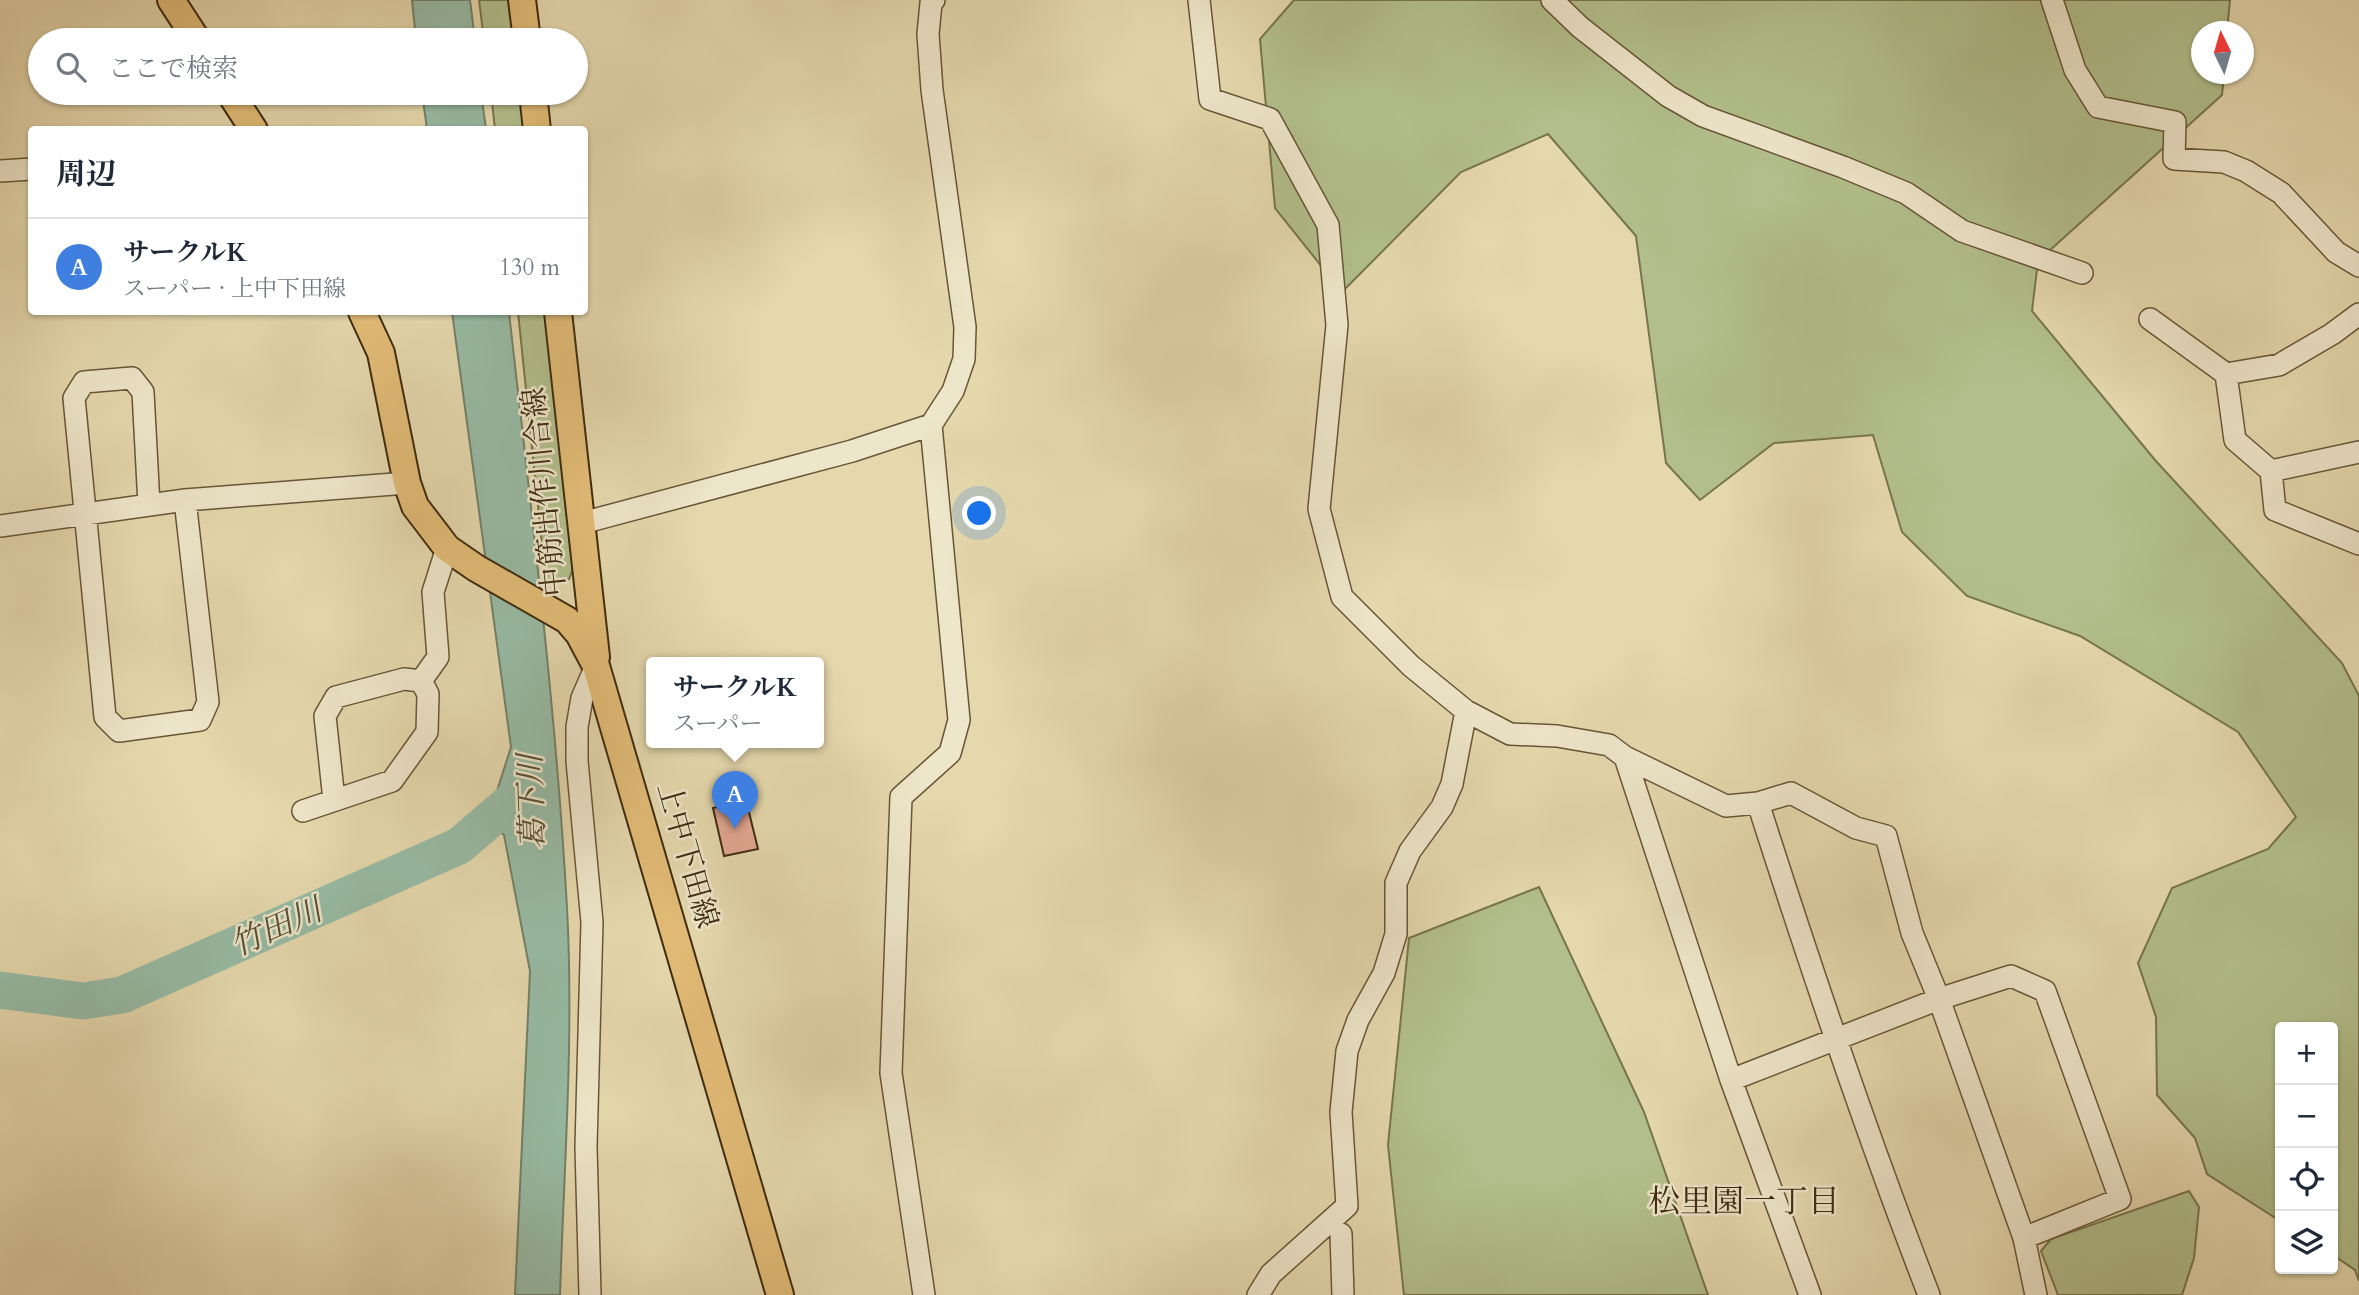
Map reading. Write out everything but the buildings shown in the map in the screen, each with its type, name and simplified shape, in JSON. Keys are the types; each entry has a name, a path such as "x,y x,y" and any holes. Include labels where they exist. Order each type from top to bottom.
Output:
{"main road":[{"path":"171,0 189,28"},
{"path":"522,0 526,28"},
{"path":"238,105 251,126"},
{"path":"534,105 537,126"},
{"name":"上中下田線","path":"363,315 381,353 407,483 415,506 447,548 476,568 558,613 579,634 596,666 780,1295"},
{"name":"中筋出作川合線","path":"558,315 596,666"}],"street":[{"path":"1199,0 1210,99 1270,119 1328,225 1337,325 1319,509 1342,597 1411,666 1466,711 1510,734 1557,736 1609,745 1625,757 1726,806 1758,803 1791,793 1856,828 1886,836 1912,933 1939,999 2024,1238 2036,1295"},
{"path":"1552,0 1580,27 1668,96 1703,116 1894,187 1962,231 2082,273"},
{"path":"2052,0 2075,70 2098,107 2175,122 2174,159 2224,162 2246,171 2281,193 2336,252 2359,267"},
{"path":"582,523 852,451 930,425 953,391 964,359 965,327 932,90 928,34 931,1"},
{"path":"0,171 28,169"},
{"path":"2150,319 2226,374 2278,365 2332,334 2359,314"},
{"path":"2226,374 2235,440 2271,471 2275,510 2359,544"},
{"path":"149,505 142,392 132,378 84,382 74,398 105,717 119,731 200,720 208,702 184,500"},
{"path":"924,1295 891,1073 901,797 950,753 959,720 930,425"},
{"path":"2271,471 2359,452"},
{"path":"0,526 184,500 407,483"},
{"path":"421,681 438,657 433,592 447,548"},
{"path":"590,1295 586,1147 592,922 577,761 577,727 582,698 596,666"},
{"path":"334,800 325,716 336,697 404,679 421,681"},
{"path":"303,811 392,781 427,732 428,694 421,681"},
{"path":"1258,1295 1271,1274 1347,1206 1341,1112 1347,1051 1358,1020 1384,973 1396,934 1396,883 1410,851 1442,807 1452,784 1466,711"},
{"path":"1625,757 1731,1080 1810,1295"},
{"path":"1758,803 1836,1040 1929,1295"},
{"path":"1731,1080 1939,999 2011,976 2045,991 2120,1199 2024,1238"},
{"path":"1341,1234 1343,1295"}],"shaded area":[{"path":"479,0 515,0 518,28 482,28"},
{"path":"1294,0 2230,0 2228,21 2191,21 2191,84 2223,84 2222,95 2038,261 2032,311 2155,460 2342,663 2359,696 2359,1281 2355,1270 2338,1258 2338,1022 2275,1022 2275,1218 2207,1174 2195,1138 2157,1095 2156,1017 2138,963 2172,888 2268,849 2296,817 2238,732 2080,636 1967,596 1902,532 1873,435 1774,443 1700,500 1666,463 1636,236 1548,134 1461,172 1342,292 1275,208 1260,39"},
{"path":"492,105 527,105 530,126 495,126"},
{"path":"518,315 551,315 578,556 569,579 546,583"},
{"path":"1539,887 1644,1112 1708,1295 1404,1295 1388,1145 1409,938"},
{"path":"2189,1191 2199,1207 2194,1258 2182,1295 2058,1295 2041,1251 2051,1239"}],"water":[{"path":"412,0 470,0 474,28 415,28"},
{"path":"424,105 483,105 486,126 427,126"},
{"name":"葛下川","path":"452,315 509,315 534,535 550,684 569,956 569,1053 560,1295 515,1295 530,971 504,835 479,816 496,794 511,747"}],"waterway":[{"name":"竹田川","path":"0,990 83,1001 122,995 459,846 523,791"}],"place":[{"name":"サークルK","path":"735,829"}],"district":[{"name":"松里園一丁目","path":"1744,1201"}]}
